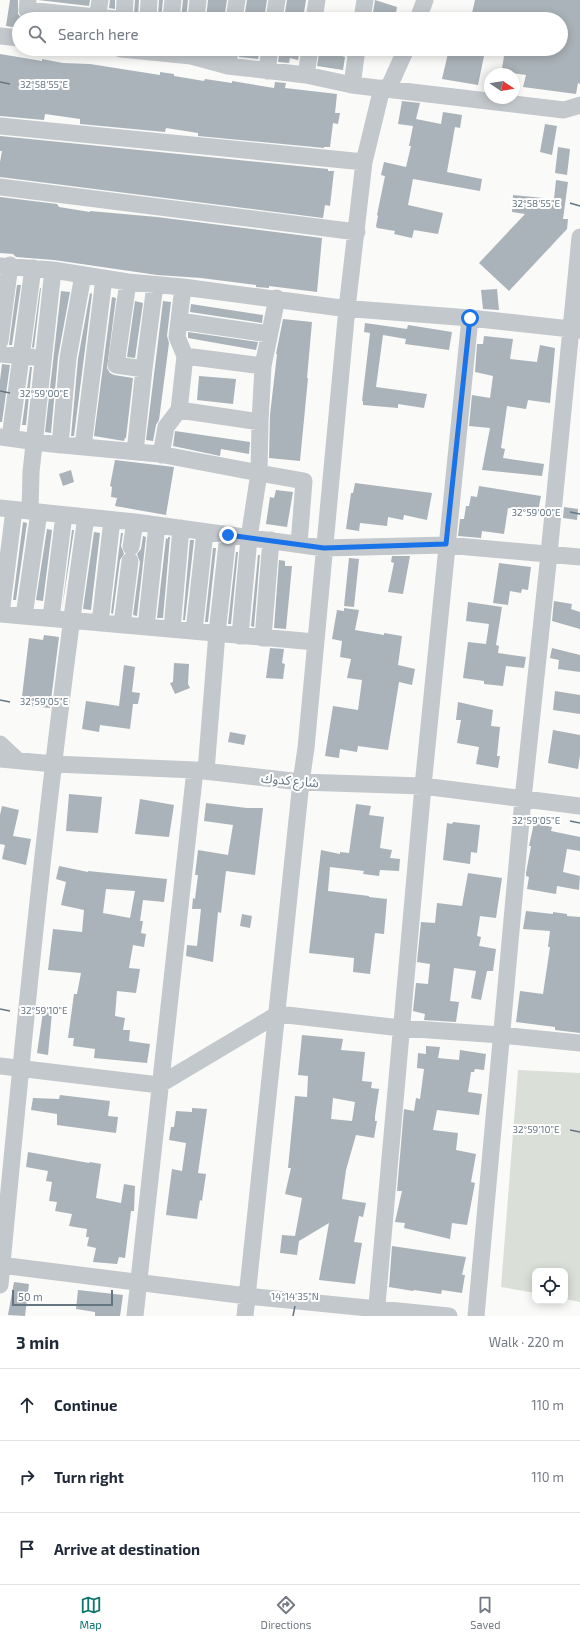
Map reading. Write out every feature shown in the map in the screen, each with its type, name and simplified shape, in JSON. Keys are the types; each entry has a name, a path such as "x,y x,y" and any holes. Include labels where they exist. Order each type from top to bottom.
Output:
{"street":[{"path":"28,0 27,10 51,10 75,7 85,12"},
{"path":"99,12 100,0"},
{"path":"124,12 125,0"},
{"path":"148,12 149,0"},
{"path":"172,12 173,0"},
{"path":"197,12 198,0"},
{"path":"235,12 237,0"},
{"path":"275,12 277,0"},
{"path":"315,12 317,0"},
{"path":"363,12 365,0"},
{"path":"421,12 425,0"},
{"path":"0,36 12,37"},
{"path":"200,56 228,66 306,75 352,85 564,110 580,105"},
{"path":"228,66 229,56"},
{"path":"267,71 269,56"},
{"path":"306,75 309,56"},
{"path":"352,85 356,56"},
{"path":"245,1316 278,1014 301,782 306,748 347,308 364,162 385,89 402,56"},
{"path":"0,126 364,162"},
{"path":"0,187 357,232"},
{"path":"476,1316 523,799 549,554 576,329 580,237"},
{"path":"0,341 5,266 53,270 128,282 277,298 347,308 470,318 576,329"},
{"path":"33,268 21,356 5,437 34,442 161,455 304,481 299,544"},
{"path":"53,270 30,472 0,614 315,642"},
{"path":"60,445 68,360 82,275"},
{"path":"83,447 104,278"},
{"path":"116,365 128,282"},
{"path":"135,452 155,285"},
{"path":"161,455 166,427 178,410 185,356 177,337 183,287"},
{"path":"240,636 249,538 259,473 263,366 277,298"},
{"path":"376,1312 423,786 446,544 470,318"},
{"path":"179,321 269,334"},
{"path":"0,354 93,362 144,369"},
{"path":"185,356 263,366"},
{"path":"178,410 260,422"},
{"path":"21,510 135,522 324,548 446,544 580,557"},
{"path":"21,510 24,616"},
{"path":"51,618 64,515"},
{"path":"0,1285 20,1068 54,764 71,621 86,517"},
{"path":"100,623 112,520"},
{"path":"122,625 135,522"},
{"path":"146,627 157,525"},
{"path":"172,630 181,528"},
{"path":"194,631 205,532"},
{"path":"135,1316 159,1085 200,771 228,535"},
{"path":"263,638 271,540"},
{"path":"0,744 17,760"},
{"name":"شارع كدوك","path":"0,759 54,764 200,771 301,782 423,786 580,806"},
{"path":"0,1066 159,1085 278,1014 401,1028 501,1035 580,1043"},
{"path":"1,1266 376,1312 449,1316"}],"shaded area":[{"path":"518,1070 580,1073 580,1302 568,1300 568,1268 532,1268 532,1292 501,1287"}],"building":[{"path":"10,0 18,0 18,12 12,12 12,27 6,26"},
{"path":"38,0 90,0 89,6"},
{"path":"110,0 115,0 115,9 109,8"},
{"path":"135,0 139,0 138,12 134,12"},
{"path":"159,0 163,0 162,12 158,12"},
{"path":"183,0 188,0 187,12 182,12"},
{"path":"208,0 227,0 225,12 207,12"},
{"path":"247,0 267,0 265,12 245,12"},
{"path":"287,0 306,0 304,12 285,12"},
{"path":"375,0 397,7 396,12 373,12"},
{"path":"475,0 580,0 580,84 578,83 576,94 523,87 526,75 520,74 520,68 502,68 504,56 568,56 568,12 472,12"},
{"path":"0,54 42,61 42,59 63,63 90,64 160,75 160,72 204,81 205,79 232,83 232,81 274,88 275,82 286,83 285,88 337,94 335,113 340,113 338,124 333,123 330,147 324,148 198,136 198,133 166,128 165,132 80,124 80,119 45,114 44,120 0,116"},
{"path":"239,56 259,56 258,59"},
{"path":"279,56 299,56 298,60 290,58 289,63 278,62"},
{"path":"319,56 345,57 343,70 317,66"},
{"path":"447,56 484,56 478,85 442,79"},
{"path":"402,101 420,103 416,119 441,124 443,112 462,115 460,128 455,127 447,172 482,179 480,191 413,179 408,205 443,213 438,234 414,230 412,238 394,234 395,231 377,228 376,226 385,176 381,175 384,162 406,167 411,146 409,146 413,126 398,124"},
{"path":"545,124 557,126 552,155 540,152"},
{"path":"0,136 328,169 328,171 334,171 330,206 325,205 323,218 0,177 2,151 0,151"},
{"path":"558,147 570,149 567,175 555,173"},
{"path":"556,180 568,182 563,219 568,219 567,229 509,291 479,263 525,214 512,212 513,195 554,199"},
{"path":"0,197 57,204 59,207 90,212 157,217 322,238 317,292 269,286 269,288 256,287 256,285 201,278 157,275 54,260 16,257 13,254 0,253"},
{"path":"17,285 21,285 12,345 9,345"},
{"path":"41,288 34,348 32,347"},
{"path":"497,289 499,310 483,309 481,290"},
{"path":"61,291 70,292 58,357 51,433 45,432"},
{"path":"90,293 92,294 74,436 71,436 78,359"},
{"path":"112,297 116,298 107,368 110,373 114,375 133,378 126,438 124,441 94,436"},
{"path":"135,301 143,303 135,358 127,357"},
{"path":"163,301 171,302 167,336 169,343 159,420 156,425 153,441 146,440"},
{"path":"191,304 263,315 262,323 190,312"},
{"path":"283,319 312,322 300,461 269,458 270,415 276,354"},
{"path":"365,323 407,329 408,325 452,332 449,350 405,344 406,339 383,335 376,387 427,394 424,408 398,404 398,408 363,405 362,401 370,333 364,332"},
{"path":"188,332 258,342 256,350 188,338"},
{"path":"484,336 513,339 510,359 537,362 540,345 555,348 550,403 528,400 526,409 507,406 501,448 505,449 503,458 544,464 542,476 482,470 490,428 469,426 472,395 490,398 493,376 475,372 477,344 483,344"},
{"path":"2,364 10,365 2,422 0,422 0,380"},
{"path":"30,367 32,367 26,425 22,425"},
{"path":"199,376 236,379 233,404 197,400"},
{"path":"175,431 250,442 249,454 221,449 220,456 173,446"},
{"path":"115,460 174,467 166,515 115,506 117,498 111,497 112,487 110,486"},
{"path":"71,470 74,482 63,486 59,474"},
{"path":"355,483 432,493 427,520 404,515 403,520 388,517 387,526 360,523 359,531 346,529 351,493 353,493"},
{"path":"479,486 541,496 538,511 508,508 504,534 482,531 481,538 458,536 460,519 464,519 466,506 469,506 471,496 477,497"},
{"path":"276,490 293,492 287,527 266,524 270,497 274,498"},
{"path":"564,507 578,509 577,520 563,518"},
{"path":"23,522 27,523 16,600 13,600"},
{"path":"47,529 52,530 43,601 36,600"},
{"path":"72,530 74,530 62,609"},
{"path":"94,532 100,533 91,610 83,609"},
{"path":"121,533 123,533 121,546 124,554 120,560 113,614 111,613"},
{"path":"143,536 146,537 137,616 133,615 140,562 137,554 141,549"},
{"path":"168,537 170,537 163,618 157,618 166,538 168,539"},
{"path":"190,540 194,540 185,620 183,620"},
{"path":"213,548 216,548 208,622 205,622"},
{"path":"236,552 238,552 231,624 228,624"},
{"path":"258,555 260,555 254,627 251,626"},
{"path":"392,556 410,556 403,594 388,592 394,563 391,562"},
{"path":"349,558 359,559 354,607 344,606"},
{"path":"279,560 285,561 285,566 292,566 286,629 274,628"},
{"path":"499,563 531,567 528,590 522,589 521,593 510,591 508,605 493,603"},
{"path":"554,601 572,604 571,609 580,612 580,629 552,621"},
{"path":"468,602 502,607 496,645 499,646 498,653 526,657 524,668 506,666 503,686 484,684 484,681 463,678 468,642 486,644 489,624 466,621"},
{"path":"344,608 359,610 355,630 384,635 384,633 402,636 398,665 415,669 412,685 399,682 388,750 358,746 357,752 340,749 339,758 325,756 333,706 358,710 362,680 347,678 351,659 340,657 342,641 332,639 337,610 344,611"},
{"path":"44,635 59,637 50,708 21,705 29,638 43,640"},
{"path":"270,648 284,649 282,663 285,664 283,679 266,678"},
{"path":"552,648 580,655 580,672 558,669 559,660 550,658"},
{"path":"174,663 189,664 188,684 190,688 175,694 170,683 173,682"},
{"path":"124,665 135,667 132,692 140,693 138,704 133,704 130,729 100,725 99,732 82,729 86,701 119,706"},
{"path":"555,691 580,695 580,714 553,710"},
{"path":"458,702 493,710 491,726 500,727 497,756 500,756 498,768 476,764 479,747 457,743 461,720 456,720"},
{"path":"553,730 580,735 578,769 548,763"},
{"path":"230,732 246,735 244,745 228,742"},
{"path":"69,794 102,797 98,833 66,831"},
{"path":"140,799 174,805 169,837 135,834"},
{"path":"206,803 247,808 263,808 255,875 226,871 221,913 218,912 213,962 186,956 187,945 197,946 201,909 192,909 193,898 195,899 198,875 195,875 198,850 228,855 233,825 204,821"},
{"path":"356,804 371,806 369,815 384,817 380,848 392,850 390,858 400,859 399,871 380,870 379,876 363,874 364,871 330,867 328,891 387,899 384,934 375,933 370,974 353,972 354,958 309,953 321,850 340,854 340,852 349,853"},
{"path":"2,806 19,810 13,836 31,839 26,865 2,859 5,845 0,844 0,815"},
{"path":"453,822 480,825 477,853 471,852 470,864 443,860 447,823 452,824"},
{"path":"534,823 552,827 551,831 580,837 580,851 567,849 563,872 580,876 579,890 557,886 556,894 527,889 529,877 526,876 526,873 531,846 529,846"},
{"path":"59,866 88,872 167,879 164,902 143,900 140,921 143,921 141,933 146,934 144,947 133,945 129,968 140,969 136,993 117,991 115,1016 125,1018 123,1030 130,1030 129,1041 150,1044 147,1063 94,1058 95,1049 73,1046 74,1038 68,1038 74,994 77,994 81,973 48,970 53,929 82,932 84,910 61,905 66,882 56,879","holes":["106,889 135,891 130,918 103,913"]},
{"path":"468,873 502,878 496,918 480,916 477,936 481,937 479,946 496,949 493,971 487,971 481,1000 471,998 476,971 454,968 450,1001 459,1002 456,1022 424,1020 425,1014 413,1011 416,983 428,984 430,964 417,962 421,922 435,923 437,903 462,906"},
{"path":"526,911 553,914 553,912 567,914 567,916 580,917 580,1033 555,1030 555,1027 516,1022 520,991 543,994 550,947 548,947 550,931 523,929"},
{"path":"242,914 252,916 250,928 240,926"},
{"path":"43,1012 52,1013 48,1055 37,1053"},
{"path":"302,1035 343,1039 341,1050 365,1052 362,1081 372,1082 371,1088 379,1089 375,1116 375,1121 377,1121 374,1138 356,1135 346,1170 342,1199 366,1203 363,1217 359,1216 354,1242 362,1243 355,1284 319,1280 329,1223 299,1241 297,1255 280,1253 282,1235 295,1236 302,1198 285,1194 291,1168 288,1168 295,1096 307,1097 308,1076 298,1075","holes":["333,1098 355,1102 352,1121 331,1119"]},
{"path":"426,1046 440,1047 438,1058 459,1060 460,1050 486,1054 484,1070 475,1069 474,1072 471,1072 468,1092 482,1094 479,1115 437,1110 433,1130 458,1133 456,1150 476,1154 471,1182 475,1183 467,1225 452,1223 450,1239 404,1228 405,1223 395,1222 402,1191 397,1191 404,1109 414,1111 416,1098 420,1099 424,1069 417,1068 418,1053 426,1054"},
{"path":"60,1095 110,1101 108,1116 118,1117 116,1133 57,1125 57,1114 31,1110 33,1098 59,1099"},
{"path":"192,1108 207,1109 198,1173 206,1174 202,1201 200,1200 197,1219 166,1215 172,1169 182,1171 186,1143 169,1140 171,1127 174,1127 176,1111 192,1112"},
{"path":"28,1152 101,1164 96,1198 121,1203 124,1184 135,1186 134,1211 131,1211 125,1258 119,1257 117,1264 93,1262 96,1248 87,1246 89,1237 86,1237 87,1229 69,1226 72,1214 55,1211 57,1202 49,1201 52,1182 46,1181 48,1171 26,1167"},
{"path":"392,1246 466,1257 462,1275 465,1275 462,1293 442,1290 441,1294 389,1287"},
{"path":"14,1282 29,1284 25,1316 8,1315"},
{"path":"78,1290 123,1295 120,1316 95,1316 95,1312 76,1309"}],"route":[{"path":"228,535 324,548 446,544 470,318"}]}
